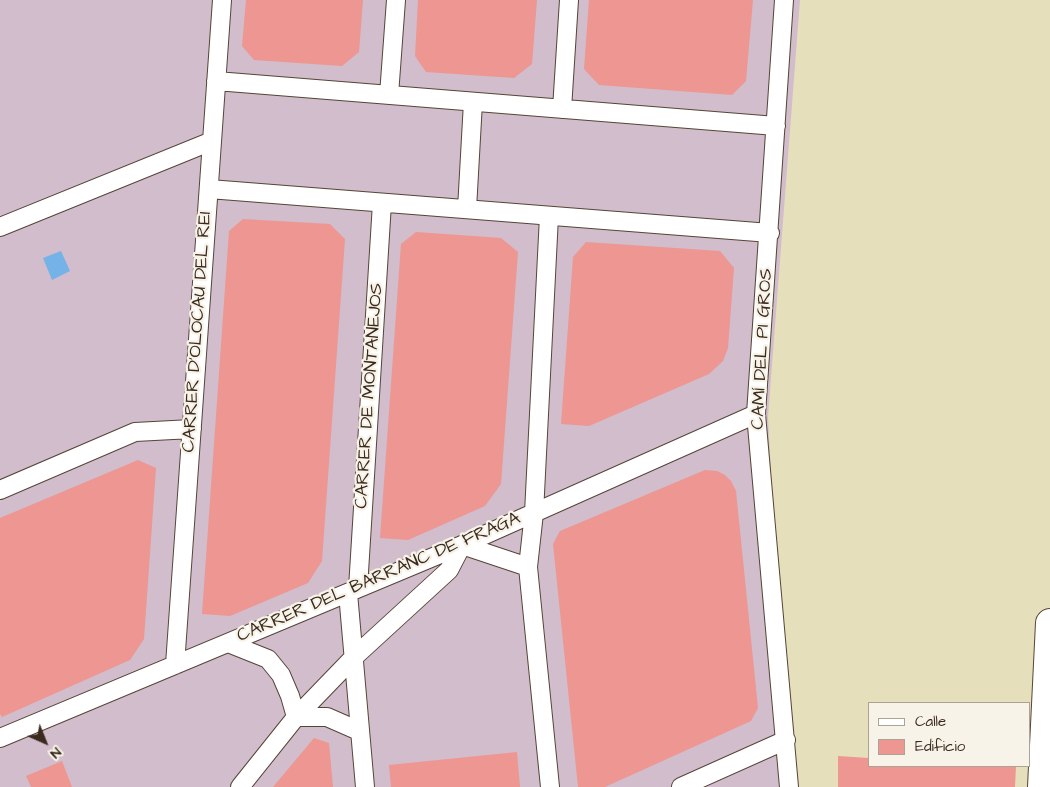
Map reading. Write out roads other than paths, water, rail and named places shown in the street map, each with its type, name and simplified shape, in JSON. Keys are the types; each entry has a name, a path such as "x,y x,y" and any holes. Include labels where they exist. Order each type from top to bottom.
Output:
{"main road":[{"path":"1042,787 1050,623"}],"street":[{"name":"CARRER D'OLOCAU DEL REI","path":"175,665 222,0"},
{"path":"389,95 396,0"},
{"path":"562,109 569,0"},
{"name":"CAMÍ DEL PI GROS","path":"784,0 770,233 756,414 789,787"},
{"path":"216,81 776,126"},
{"path":"467,209 474,102"},
{"path":"0,228 212,141"},
{"path":"209,189 770,233"},
{"name":"CARRER DE MONTANEJOS","path":"365,787 353,658 353,590 382,203"},
{"path":"549,216 534,512 528,567 549,779 557,787"},
{"name":"CARRER DEL BARRANC DE FRAGA","path":"0,738 462,545 756,414"},
{"path":"0,490 135,432 192,429"},
{"path":"240,787 296,717 353,658 449,570 462,545 528,567"},
{"path":"228,643 268,659 280,675 290,696 296,717"},
{"path":"296,717 327,717 359,731"},
{"path":"681,787 786,740"}],"water":[{"path":"61,251 70,271 52,280 43,258"}]}
